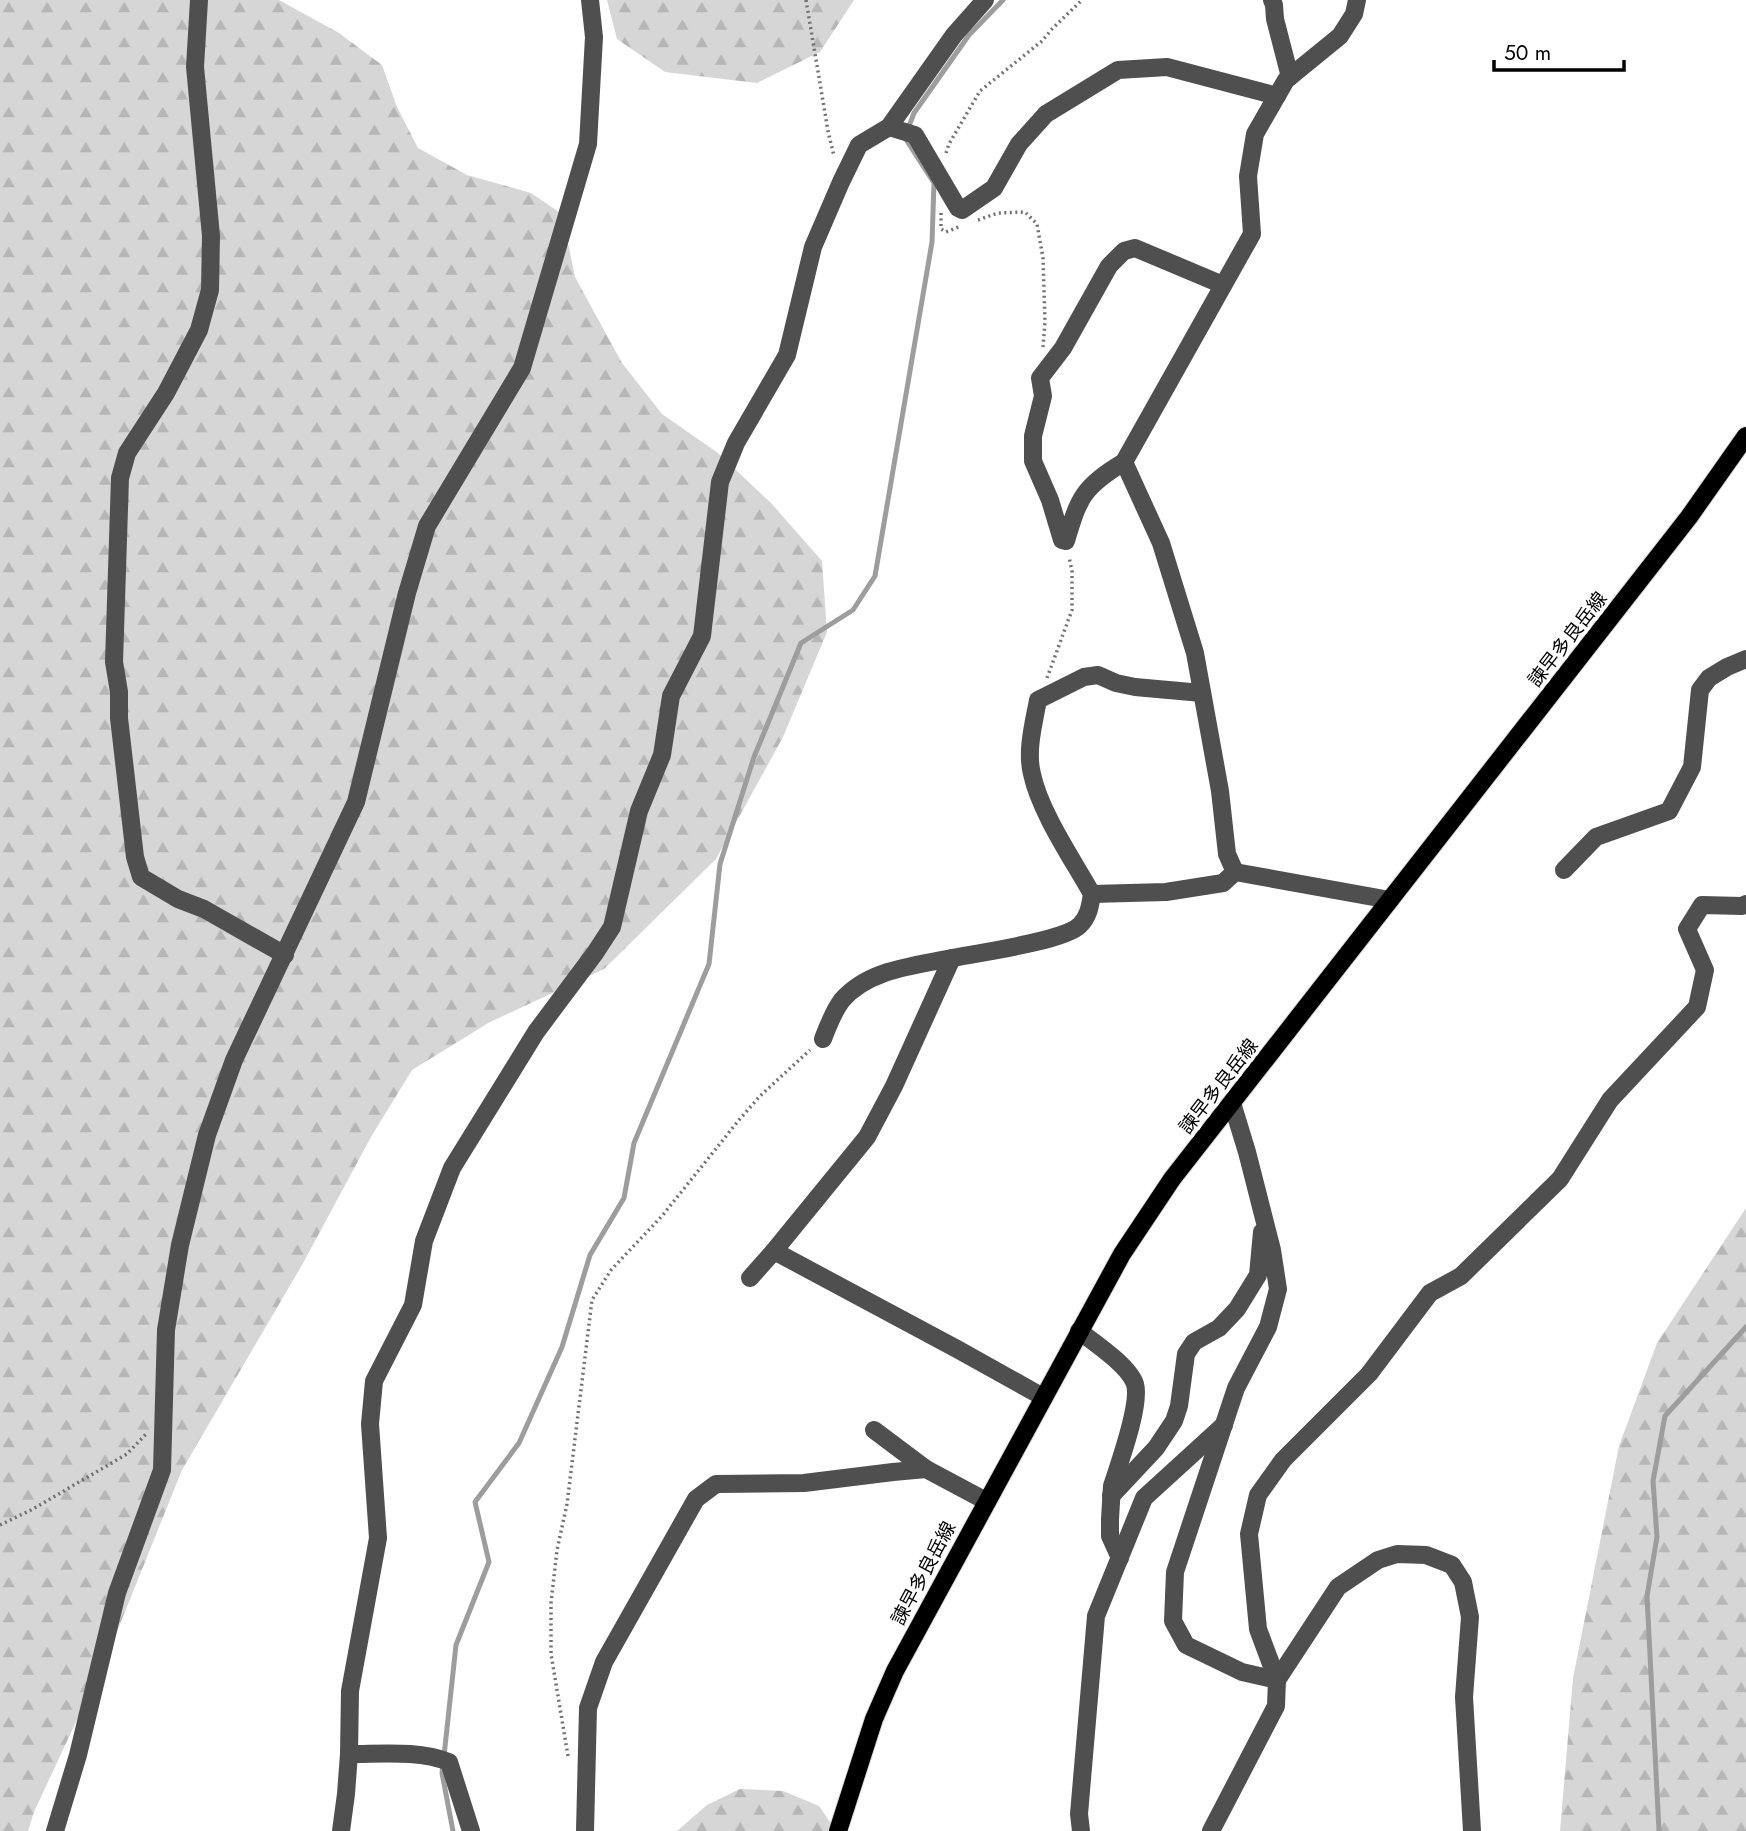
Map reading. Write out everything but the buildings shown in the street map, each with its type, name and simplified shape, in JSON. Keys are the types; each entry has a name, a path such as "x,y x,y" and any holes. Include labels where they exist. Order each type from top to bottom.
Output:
{"main road":[{"name":"諫早多良岳線","path":"838,1831 874,1719 895,1671 1122,1254 1172,1179 1689,517 1746,436"}],"street":[{"path":"199,0 195,66 211,236 210,290 199,330 166,393 127,453 120,478 114,662 119,692 119,718 135,857 141,877 285,955"},
{"path":"55,1831 78,1755 117,1593 162,1470 166,1330 180,1245 207,1135 234,1060 356,802 427,526 522,368 587,144 594,37 590,0"},
{"path":"341,1831 349,1754 350,1690 378,1538 370,1424 373,1381 413,1306 424,1241 452,1168 536,1032 612,927 639,811 662,755 671,696 702,636 720,482 736,443 787,355 813,247 841,182 859,145 893,128 954,35 985,0"},
{"path":"1272,0 1290,77"},
{"path":"1223,285 1135,248 1124,251 1109,266 1063,348 1041,379 1043,396 1033,436 1033,461 1050,500 1062,540 1066,541 1085,491 1105,473 1124,462 1252,234 1248,176 1255,134 1286,80 1340,36 1354,14 1357,0"},
{"path":"893,128 915,135 958,208 962,209 993,188 1019,144 1046,114 1118,70 1167,67 1277,96"},
{"path":"1124,462 1161,543 1195,653 1220,791 1227,854 1235,873"},
{"path":"1563,870 1596,837 1669,811 1692,767 1700,690 1709,678 1746,659"},
{"path":"823,1039 831,1016 860,983 886,972 1055,938 1078,928 1087,916 1092,894 1056,831 1031,773 1031,734 1038,700 1084,677 1098,675 1135,687 1202,693"},
{"path":"1092,894 1167,892 1223,883 1235,873 1390,900"},
{"path":"1211,1831 1276,1706 1277,1680 1258,1629 1250,1534 1258,1495 1283,1460 1369,1374 1430,1293 1461,1276 1560,1179 1610,1100 1698,1007 1705,970 1687,929 1702,905 1746,904"},
{"path":"750,1278 867,1137 894,1086 952,958"},
{"path":"1232,1103 1264,1216 1278,1289 1268,1327 1236,1388 1175,1572 1173,1621 1186,1644 1242,1672 1277,1680"},
{"path":"1111,1496 1156,1448 1174,1421 1179,1406 1186,1354 1194,1342 1219,1328 1237,1309 1258,1275 1264,1216"},
{"path":"774,1251 1043,1397"},
{"path":"1079,1331 1121,1364 1135,1385 1134,1413 1111,1496 1111,1536 1120,1558"},
{"path":"1081,1831 1079,1814 1096,1616 1144,1498 1224,1424"},
{"path":"874,1430 926,1469 986,1501"},
{"path":"585,1831 588,1708 592,1696 604,1662 696,1499 716,1484 804,1483 926,1469"},
{"path":"1277,1680 1338,1587 1378,1560 1397,1554 1426,1555 1452,1565 1463,1582 1470,1617 1464,1697 1472,1831"},
{"path":"349,1754 442,1759 471,1831"}],"path":[{"path":"806,0 828,131"},
{"path":"967,225 946,232 941,229 942,180 949,144 981,91 1042,41 1082,0"},
{"path":"977,221 998,213 1025,212 1037,224 1043,258 1045,322"},
{"path":"1038,700 1072,610 1072,571 1066,541"},
{"path":"569,1763 551,1654 551,1603 557,1550 567,1504 592,1300 611,1270 662,1216 738,1120 760,1096 823,1039"},
{"path":"0,1525 33,1509 127,1454 165,1416"}],"green space":[{"path":"0,0 279,0 339,33 382,65 397,107 418,148 467,175 531,193 562,214 575,277 622,363 662,414 718,453 772,504 822,561 827,632 783,737 716,859 604,969 490,1022 412,1070 371,1137 302,1265 182,1470 110,1649 34,1812 28,1831 0,1831"},
{"path":"607,0 854,0 820,52 757,83 665,72 617,39"},
{"path":"1746,1208 1746,1831 1560,1831 1573,1678 1619,1446 1657,1343"},
{"path":"740,1789 783,1791 819,1806 834,1828 833,1831 677,1831 707,1805"}],"waterway":[{"path":"908,129 914,113 969,35 1003,0"},
{"path":"444,1756 456,1645 489,1562 475,1502 519,1443 562,1347 590,1255 624,1198 634,1143 709,964 720,864 754,757 801,643 853,610 875,576 932,242 934,183 905,138"},
{"path":"1659,1831 1647,1596 1657,1537 1653,1481 1665,1416 1746,1327"},
{"path":"443,1765 442,1773 453,1831"}]}
